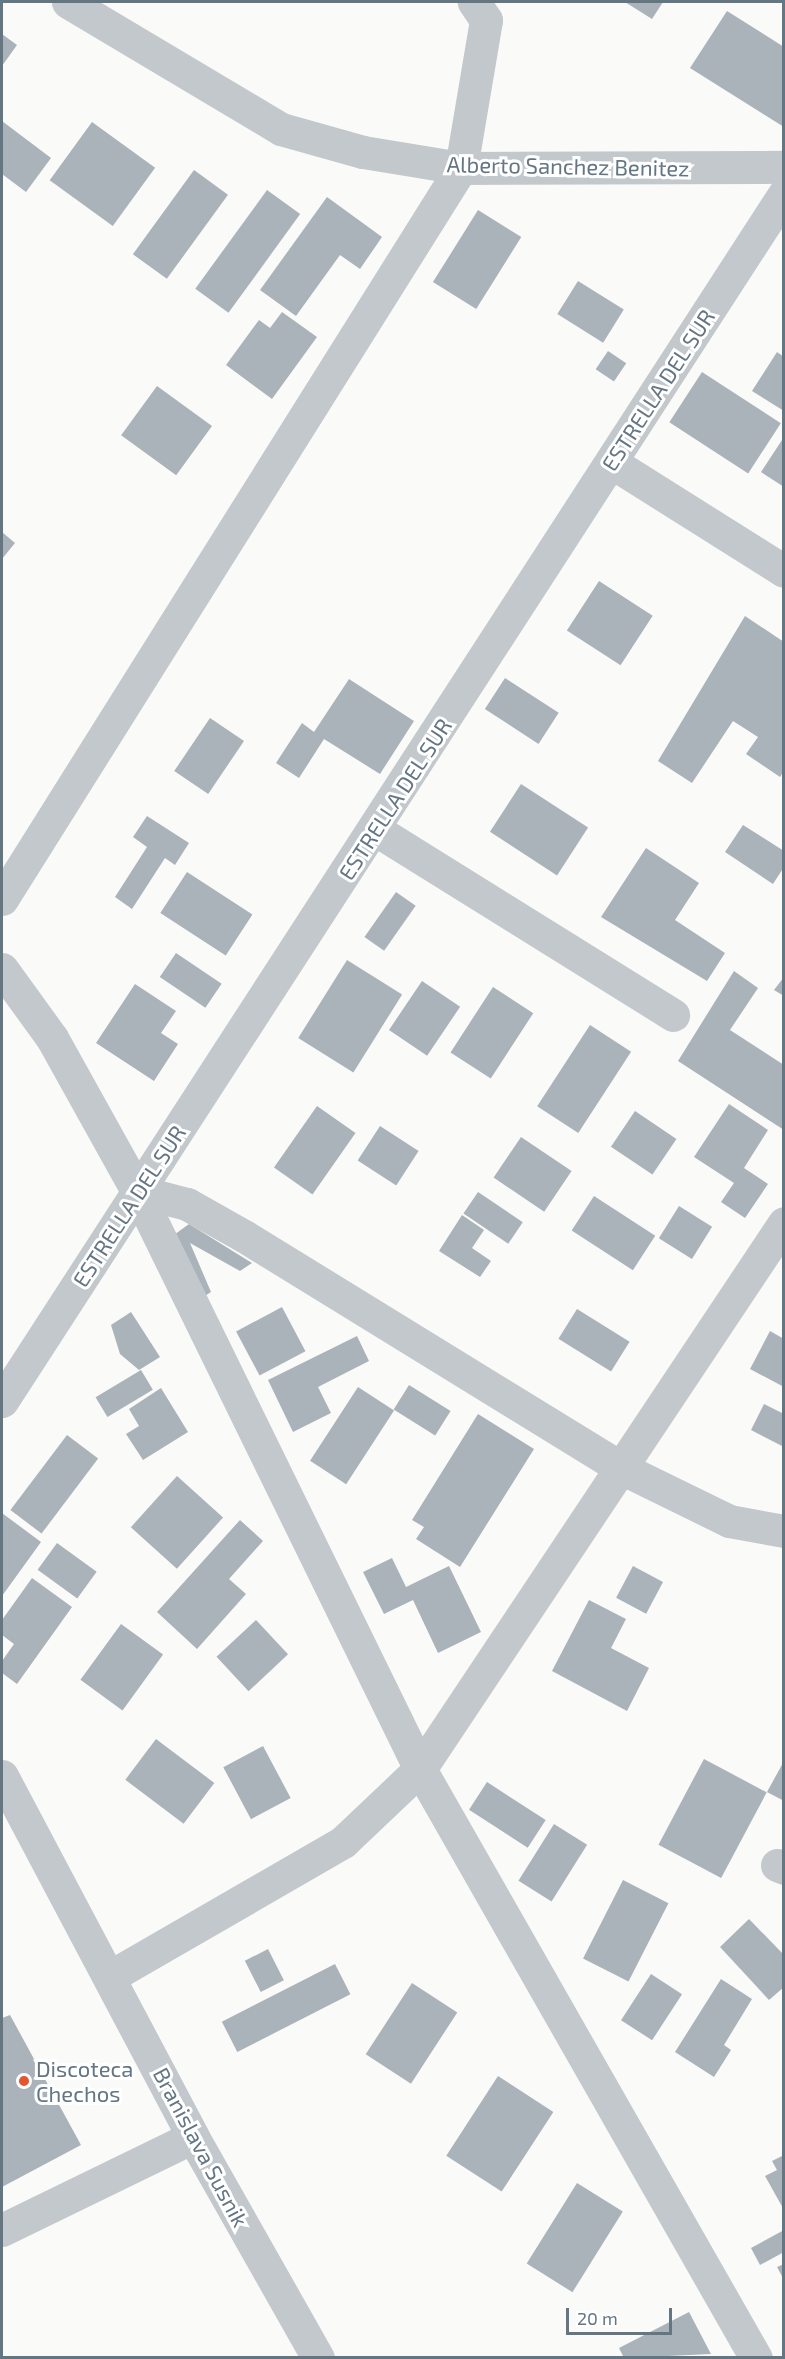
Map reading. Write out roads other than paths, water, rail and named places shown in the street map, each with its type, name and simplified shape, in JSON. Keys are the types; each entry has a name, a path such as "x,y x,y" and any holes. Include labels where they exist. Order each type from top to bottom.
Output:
{"street":[{"name":"Alberto Sanchez Benitez","path":"68,2 281,129 363,152 461,168 783,167"},
{"path":"2,899 461,168 486,20 474,2"},
{"name":"ESTRELLA DEL SUR","path":"2,1401 137,1191 376,830 783,194"},
{"path":"611,462 783,571"},
{"path":"376,830 673,1015"},
{"path":"2,969 52,1038 137,1191 420,1769 756,2358"},
{"path":"137,1191 187,1204 244,1236 623,1469 729,1521 783,1531"},
{"path":"111,1976 343,1842 420,1769 623,1469 783,1223"},
{"name":"Branislava Susnik","path":"2,1776 111,1976 193,2137 318,2358"},
{"path":"2,2230 193,2137"}],"place":[{"name":"Discoteca Chechos","path":"24,2081"}]}
